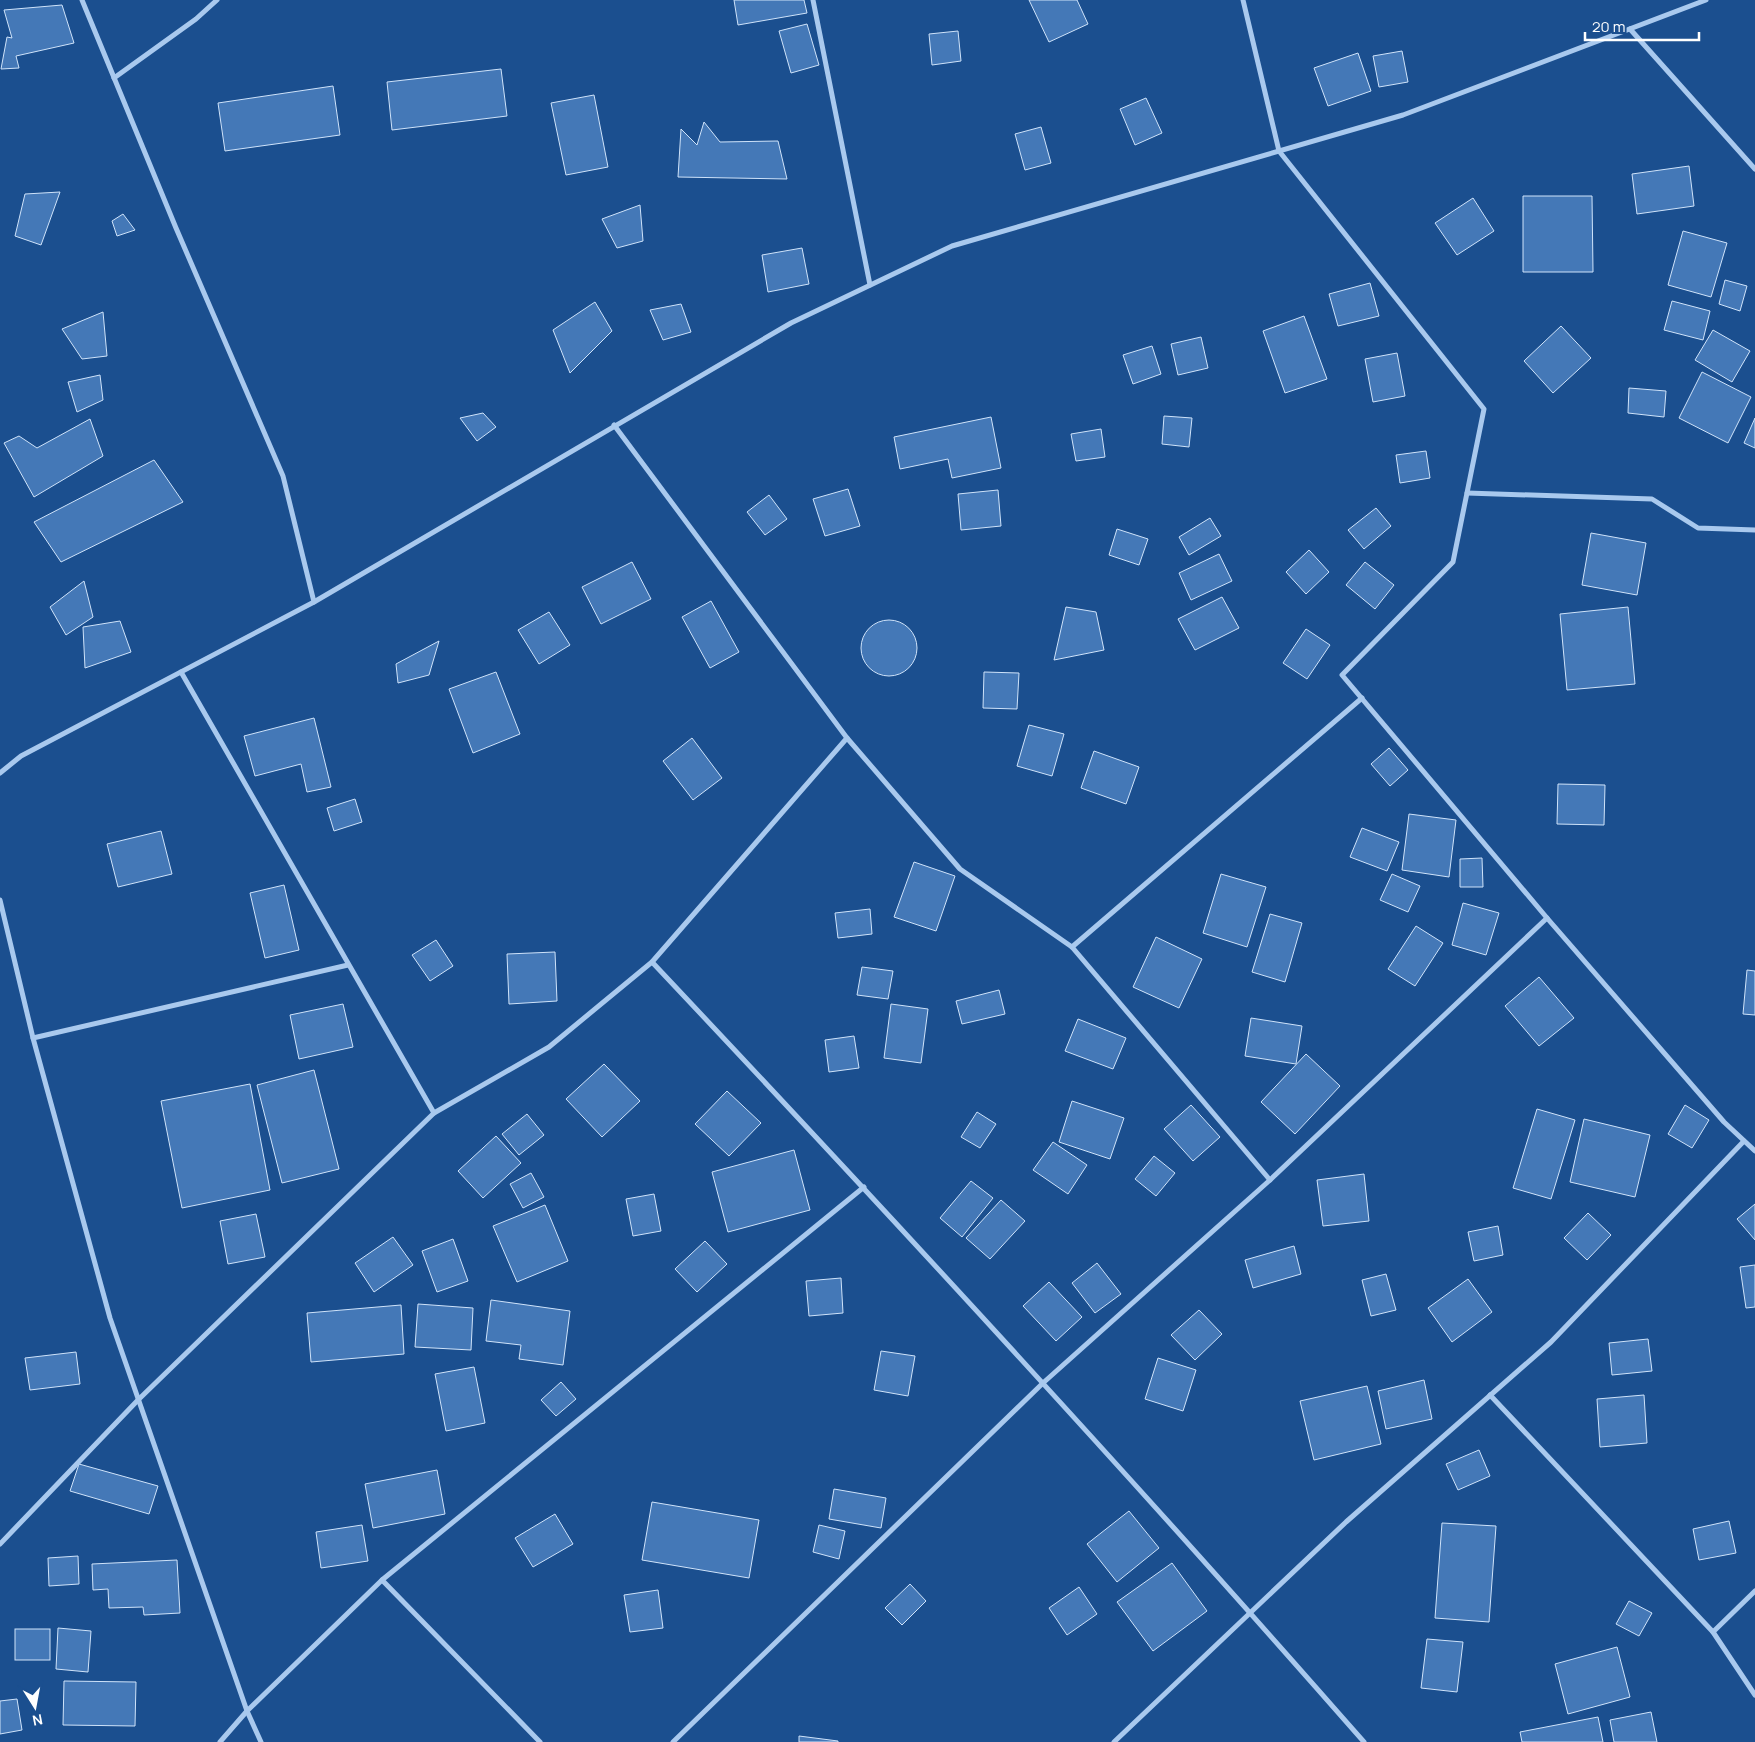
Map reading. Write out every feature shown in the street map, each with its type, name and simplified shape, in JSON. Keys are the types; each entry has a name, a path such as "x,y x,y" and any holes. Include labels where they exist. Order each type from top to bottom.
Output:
{"street":[{"path":"82,0 172,219 283,476 314,602"},
{"path":"114,78 196,19 217,0"},
{"path":"813,0 870,285"},
{"path":"1243,0 1279,151 1484,409 1453,562 1342,674 1546,918 1724,1122 1755,1151"},
{"path":"0,773 21,756 314,602 791,322 952,246 1403,115 1706,0"},
{"path":"1630,29 1755,169"},
{"path":"614,425 847,738 960,869 1072,947 1270,1180"},
{"path":"1467,493 1652,499 1698,528 1755,530"},
{"path":"181,672 434,1113"},
{"path":"1072,947 1362,698"},
{"path":"0,1544 138,1400 434,1113 548,1047 652,962 847,738"},
{"path":"0,900 33,1038 110,1318 247,1711 261,1742"},
{"path":"673,1742 1043,1383 1270,1180 1546,918"},
{"path":"652,962 864,1187 1043,1383 1250,1612 1364,1742"},
{"path":"33,1038 348,965"},
{"path":"1114,1742 1346,1522 1551,1342 1744,1141"},
{"path":"220,1742 247,1711 382,1580 864,1187"},
{"path":"1490,1395 1713,1632 1755,1695"},
{"path":"382,1580 540,1742"},
{"path":"1713,1632 1755,1591"}],"building":[{"path":"734,0 804,0 807,13 738,25"},
{"path":"1029,0 1077,0 1088,24 1049,42"},
{"path":"62,5 74,43 16,56 19,68 1,69 7,37 12,38 4,10"},
{"path":"807,24 819,65 791,73 779,31"},
{"path":"958,31 961,61 932,65 929,34"},
{"path":"1402,51 1408,82 1379,87 1373,56"},
{"path":"1358,53 1371,91 1328,106 1314,68"},
{"path":"501,69 507,116 392,130 387,82"},
{"path":"333,86 340,135 225,151 218,103"},
{"path":"594,95 608,167 566,175 551,103"},
{"path":"1146,98 1162,133 1135,145 1120,109"},
{"path":"704,122 720,142 778,141 787,179 678,177 681,129 697,145"},
{"path":"1041,127 1051,163 1025,170 1015,134"},
{"path":"1689,166 1694,206 1637,214 1632,174"},
{"path":"60,192 41,245 15,236 25,194"},
{"path":"1523,196 1592,196 1593,272 1523,272"},
{"path":"1473,198 1494,231 1457,255 1435,223"},
{"path":"640,205 643,241 617,248 602,219"},
{"path":"123,214 135,230 117,236 112,221"},
{"path":"1683,231 1727,243 1711,297 1668,285"},
{"path":"802,248 809,284 768,292 762,255"},
{"path":"1725,280 1747,286 1740,311 1719,304"},
{"path":"1370,283 1379,316 1338,326 1329,294"},
{"path":"1672,301 1710,311 1703,340 1664,330"},
{"path":"595,302 612,331 570,373 553,330"},
{"path":"681,304 691,332 663,340 650,310"},
{"path":"103,312 107,356 82,359 62,329"},
{"path":"1304,316 1327,379 1285,393 1263,331"},
{"path":"1561,326 1591,358 1553,393 1524,361"},
{"path":"1713,330 1750,351 1732,382 1695,360"},
{"path":"1201,337 1208,368 1178,375 1171,344"},
{"path":"1152,346 1161,374 1133,384 1123,355"},
{"path":"1397,353 1405,396 1373,402 1365,359"},
{"path":"1702,372 1751,397 1728,443 1679,418"},
{"path":"100,375 103,400 77,412 68,382"},
{"path":"1629,388 1666,391 1664,417 1628,413"},
{"path":"483,413 496,427 477,441 460,418"},
{"path":"1164,416 1192,418 1189,447 1162,444"},
{"path":"991,417 1001,468 952,478 948,459 900,469 894,437"},
{"path":"1755,418 1755,448 1744,443"},
{"path":"90,419 103,456 34,497 4,443 19,436 37,448"},
{"path":"1101,429 1105,457 1076,461 1071,434"},
{"path":"1426,451 1430,478 1400,483 1396,455"},
{"path":"154,460 183,502 61,562 34,522"},
{"path":"848,489 860,526 825,536 813,499"},
{"path":"998,490 1001,526 961,530 958,494"},
{"path":"769,495 787,519 765,535 747,512"},
{"path":"1376,508 1391,526 1364,549 1348,530"},
{"path":"1210,518 1221,536 1189,555 1179,537"},
{"path":"1117,529 1148,539 1139,565 1109,555"},
{"path":"1591,533 1646,543 1637,595 1582,585"},
{"path":"1309,550 1329,572 1306,594 1286,572"},
{"path":"1219,554 1232,581 1191,600 1179,573"},
{"path":"632,562 651,599 601,624 582,587"},
{"path":"1365,562 1394,585 1375,609 1346,585"},
{"path":"84,581 93,617 66,635 50,607"},
{"path":"1222,597 1239,628 1195,650 1178,619"},
{"path":"711,601 739,652 710,668 682,617"},
{"path":"1066,607 1096,612 1104,650 1054,660"},
{"path":"1628,607 1635,684 1567,690 1560,614"},
{"path":"549,612 570,645 539,664 518,630"},
{"path":"889,620 900,622 909,628 915,637 917,648 915,659 909,668 900,674 889,676 878,674 869,668 863,659 861,648 863,637 869,628 878,622"},
{"path":"120,621 131,652 85,668 83,627"},
{"path":"1306,629 1330,645 1307,679 1283,663"},
{"path":"439,641 429,675 398,683 396,664"},
{"path":"496,672 520,734 473,753 449,689"},
{"path":"984,672 1019,673 1017,709 983,708"},
{"path":"314,718 331,787 307,792 301,764 255,776 244,736"},
{"path":"1029,725 1064,734 1052,776 1017,766"},
{"path":"692,738 722,778 693,800 663,761"},
{"path":"1389,748 1408,770 1390,786 1371,764"},
{"path":"1094,751 1139,767 1126,804 1081,788"},
{"path":"1558,784 1605,785 1604,825 1557,824"},
{"path":"355,799 362,822 334,831 327,808"},
{"path":"1409,814 1456,820 1449,877 1402,870"},
{"path":"1362,828 1399,842 1387,871 1350,857"},
{"path":"161,831 172,874 118,887 107,844"},
{"path":"1482,858 1483,887 1460,887 1460,859"},
{"path":"914,862 955,876 936,931 894,917"},
{"path":"1221,874 1266,887 1247,947 1203,933"},
{"path":"1392,874 1420,886 1408,912 1380,900"},
{"path":"284,885 299,950 265,958 250,893"},
{"path":"1463,903 1499,913 1486,955 1452,945"},
{"path":"870,909 872,934 838,938 835,913"},
{"path":"1270,914 1302,923 1285,982 1252,972"},
{"path":"1416,926 1443,943 1415,986 1388,969"},
{"path":"1156,937 1202,959 1179,1008 1133,987"},
{"path":"436,940 453,966 430,981 412,955"},
{"path":"555,952 557,1001 509,1004 507,954"},
{"path":"862,967 893,971 888,999 857,995"},
{"path":"1747,970 1755,971 1755,1015 1743,1014"},
{"path":"1539,977 1574,1018 1539,1046 1505,1006"},
{"path":"999,990 1005,1014 962,1024 956,1001"},
{"path":"343,1004 353,1047 299,1059 290,1015"},
{"path":"891,1004 928,1009 921,1063 884,1058"},
{"path":"1251,1018 1302,1026 1296,1064 1245,1056"},
{"path":"1078,1019 1126,1038 1113,1069 1065,1051"},
{"path":"854,1036 859,1068 829,1072 825,1040"},
{"path":"1306,1054 1340,1086 1295,1134 1261,1102"},
{"path":"604,1064 640,1101 602,1137 566,1099"},
{"path":"314,1070 339,1169 282,1183 257,1085"},
{"path":"250,1084 270,1190 182,1208 161,1101"},
{"path":"727,1091 761,1123 729,1156 695,1124"},
{"path":"1072,1101 1124,1118 1110,1159 1059,1142"},
{"path":"1191,1105 1220,1137 1193,1161 1164,1129"},
{"path":"1685,1105 1709,1120 1692,1148 1668,1134"},
{"path":"1537,1109 1575,1120 1551,1199 1513,1188"},
{"path":"977,1112 996,1124 980,1148 961,1137"},
{"path":"527,1114 544,1135 519,1155 502,1134"},
{"path":"1584,1119 1650,1135 1635,1197 1570,1182"},
{"path":"496,1136 521,1163 483,1198 458,1171"},
{"path":"1053,1142 1087,1165 1068,1194 1033,1170"},
{"path":"794,1150 810,1210 728,1232 712,1172"},
{"path":"1154,1156 1175,1173 1156,1196 1135,1179"},
{"path":"531,1173 544,1197 523,1208 510,1184"},
{"path":"1364,1174 1369,1221 1323,1226 1317,1180"},
{"path":"971,1181 993,1198 962,1237 940,1218"},
{"path":"654,1194 661,1231 633,1236 626,1199"},
{"path":"1001,1200 1025,1221 990,1259 966,1238"},
{"path":"1755,1204 1755,1240 1737,1219"},
{"path":"545,1205 568,1261 517,1282 493,1226"},
{"path":"1588,1213 1611,1235 1587,1260 1564,1238"},
{"path":"256,1214 265,1257 228,1264 220,1221"},
{"path":"1498,1226 1503,1255 1474,1261 1468,1232"},
{"path":"393,1237 413,1265 374,1292 355,1263"},
{"path":"453,1239 468,1281 437,1292 422,1251"},
{"path":"705,1241 727,1264 697,1292 675,1269"},
{"path":"1294,1246 1301,1274 1253,1288 1245,1260"},
{"path":"1097,1263 1121,1294 1095,1313 1072,1283"},
{"path":"1755,1265 1755,1307 1746,1308 1740,1267"},
{"path":"1386,1274 1396,1310 1371,1316 1362,1280"},
{"path":"841,1278 843,1313 809,1316 806,1281"},
{"path":"1468,1279 1492,1312 1452,1342 1428,1308"},
{"path":"1049,1282 1082,1317 1056,1341 1023,1306"},
{"path":"491,1300 570,1311 563,1365 519,1359 521,1345 486,1341"},
{"path":"418,1304 473,1308 471,1350 415,1347"},
{"path":"401,1305 404,1354 311,1362 307,1313"},
{"path":"1199,1310 1222,1334 1195,1360 1171,1335"},
{"path":"1648,1339 1652,1371 1612,1375 1609,1343"},
{"path":"881,1351 915,1356 908,1396 874,1390"},
{"path":"76,1352 80,1384 30,1390 25,1358"},
{"path":"1158,1358 1196,1370 1183,1411 1145,1399"},
{"path":"474,1367 485,1423 446,1431 435,1374"},
{"path":"1424,1380 1432,1419 1386,1429 1378,1391"},
{"path":"561,1382 576,1399 556,1416 541,1400"},
{"path":"1367,1386 1381,1444 1314,1460 1300,1401"},
{"path":"1644,1395 1647,1443 1600,1447 1597,1399"},
{"path":"1479,1450 1490,1476 1458,1490 1446,1464"},
{"path":"79,1464 158,1486 149,1514 70,1491"},
{"path":"437,1470 445,1514 373,1528 365,1484"},
{"path":"834,1489 886,1498 881,1528 829,1519"},
{"path":"652,1502 759,1520 749,1578 642,1560"},
{"path":"1129,1511 1159,1548 1117,1582 1087,1544"},
{"path":"555,1514 573,1544 533,1567 515,1538"},
{"path":"1729,1521 1736,1553 1699,1560 1693,1529"},
{"path":"1442,1523 1496,1526 1489,1622 1435,1618"},
{"path":"362,1525 368,1561 321,1568 316,1532"},
{"path":"819,1525 845,1531 839,1559 813,1552"},
{"path":"78,1556 79,1584 49,1586 48,1558"},
{"path":"177,1560 180,1613 144,1615 143,1607 109,1608 108,1589 93,1590 92,1564"},
{"path":"1172,1563 1207,1611 1153,1651 1117,1602"},
{"path":"910,1584 926,1601 902,1625 885,1608"},
{"path":"1079,1587 1097,1614 1067,1635 1049,1608"},
{"path":"658,1590 663,1628 630,1632 624,1595"},
{"path":"1629,1601 1652,1613 1639,1636 1616,1624"},
{"path":"58,1628 91,1631 88,1672 56,1669"},
{"path":"15,1629 50,1629 50,1660 15,1660"},
{"path":"1427,1639 1463,1642 1457,1692 1421,1688"},
{"path":"1617,1647 1630,1697 1568,1714 1555,1664"},
{"path":"64,1681 136,1682 135,1726 63,1725"},
{"path":"17,1699 22,1730 0,1734 0,1701"},
{"path":"1651,1712 1657,1742 1614,1742 1610,1720"},
{"path":"1598,1717 1603,1742 1522,1742 1520,1732"},
{"path":"799,1736 838,1741 838,1742 799,1742"}]}
